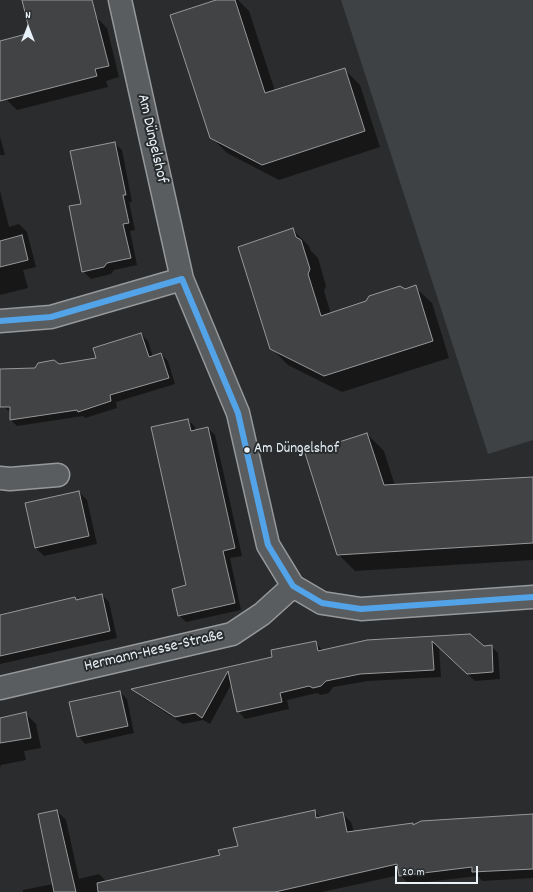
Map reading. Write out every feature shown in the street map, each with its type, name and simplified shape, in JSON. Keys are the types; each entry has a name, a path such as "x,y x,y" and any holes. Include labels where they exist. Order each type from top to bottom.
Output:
{"street":[{"name":"Am Düngelshof","path":"120,0 182,279 238,413 268,545 293,586 322,604 361,609 533,597"},
{"path":"0,320 51,317 182,279"},
{"path":"0,478 58,475"},
{"name":"Hermann-Hesse-Straße","path":"0,688 232,634 262,614 293,586"}],"shaded area":[{"path":"341,0 533,0 533,440 488,454"}],"building":[{"path":"22,0 92,0 109,66 95,69 97,76 0,101 0,41 30,33"},
{"path":"216,0 235,0 265,93 345,68 365,131 262,165 210,138 170,15"},
{"path":"115,142 126,195 123,195 129,223 123,224 131,258 107,263 104,267 82,272 69,206 81,204 70,151"},
{"path":"293,228 296,237 301,240 310,269 308,274 321,316 366,301 369,296 400,286 405,289 416,285 433,341 324,376 270,349 238,247"},
{"path":"22,235 28,260 0,267 0,241"},
{"path":"141,333 149,357 161,353 169,378 110,395 111,401 78,412 77,410 10,420 10,407 0,407 0,369 35,368 38,363 54,360 59,364 96,358 93,348"},
{"path":"188,419 191,431 208,427 235,548 223,551 235,603 178,616 172,589 186,585 151,427"},
{"path":"367,433 384,485 533,477 533,543 337,555 305,453"},
{"path":"79,491 89,536 35,548 25,503"},
{"path":"102,594 110,631 0,656 0,615 75,597 76,600"},
{"path":"470,634 484,646 492,645 493,672 467,674 432,641 434,670 360,674 326,681 321,686 313,688 309,686 280,693 282,702 237,712 228,671 202,718 195,713 175,717 131,689 272,657 271,650 316,641 318,651 367,640"},
{"path":"120,691 128,726 77,737 69,702"},
{"path":"26,712 31,738 0,743 0,718"},
{"path":"57,810 76,892 54,892 38,814"},
{"path":"315,810 316,818 343,812 347,832 413,823 413,825 421,821 533,814 533,869 472,872 472,867 399,876 397,864 275,892 98,892 97,883 220,855 218,850 238,846 233,828"}],"transit line":[{"path":"182,279 238,413 268,545 293,586 322,603 361,609 533,597"},
{"path":"0,321 51,317 182,279"}],"place":[{"name":"Am Düngelshof","path":"247,450"}]}
